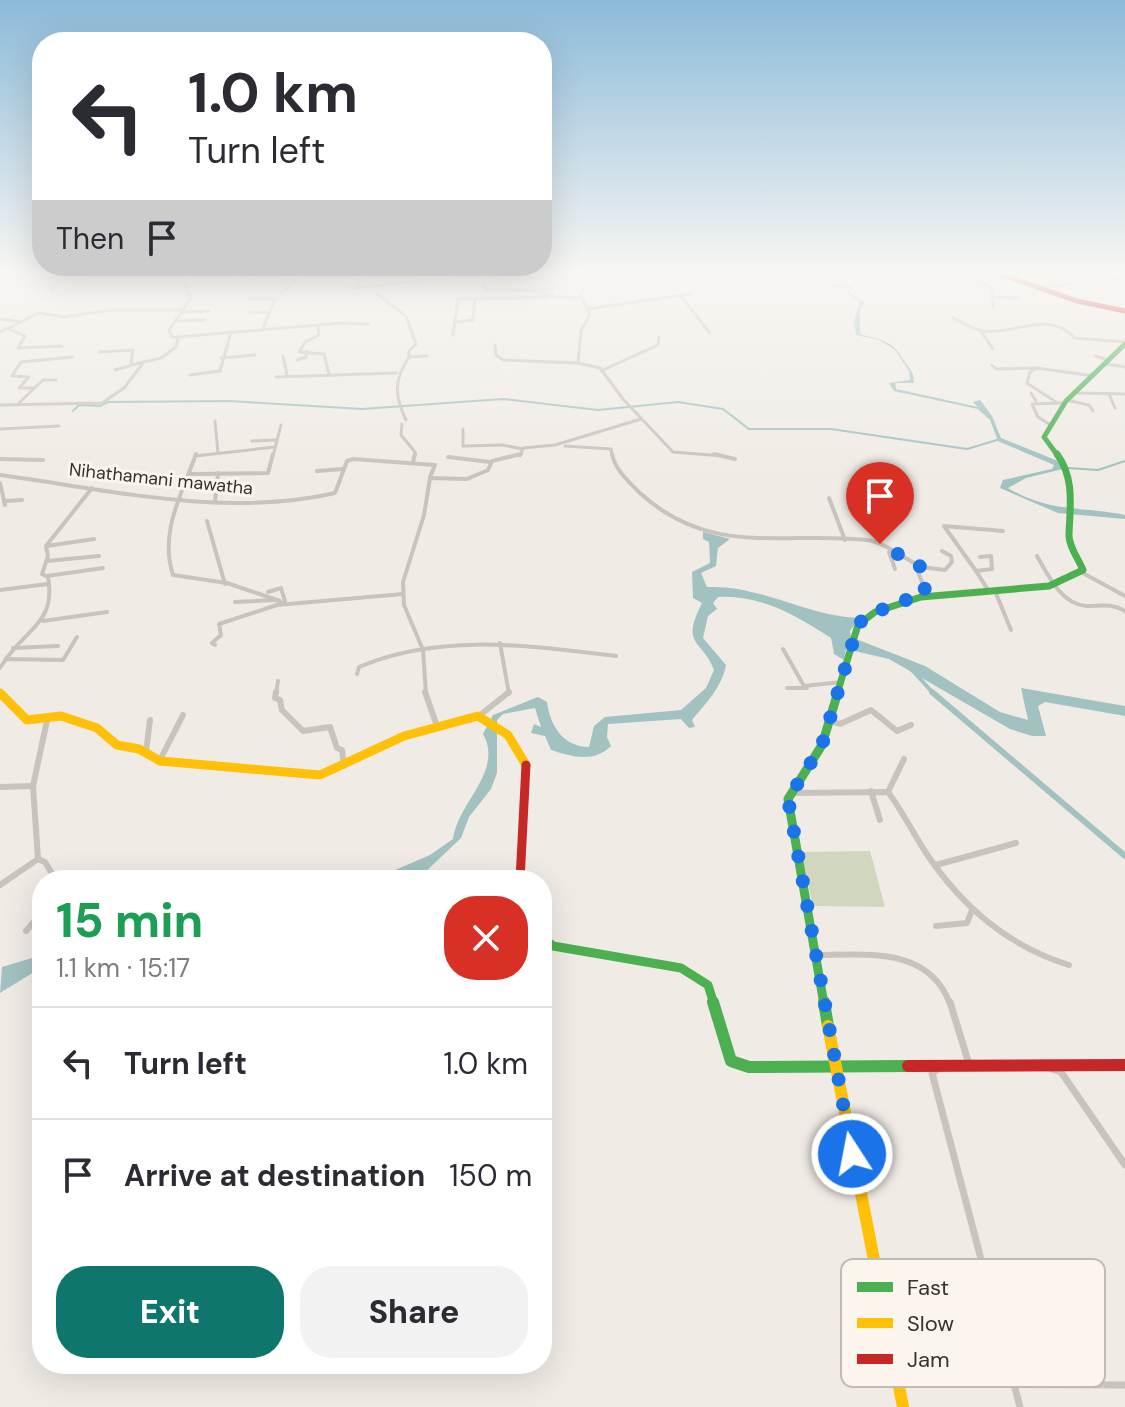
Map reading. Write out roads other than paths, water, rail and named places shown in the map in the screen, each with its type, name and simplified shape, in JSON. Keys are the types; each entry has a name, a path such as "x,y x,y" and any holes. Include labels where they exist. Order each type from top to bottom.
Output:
{"main road":[{"path":"873,1259 835,1068 788,799 822,745 856,634 866,616 923,596 1054,584 1080,572 1083,566 1068,537 1072,513 1066,467 1044,437 1061,402 1076,393 1125,343"},
{"path":"0,693 27,720 61,716 97,728 117,745 146,753 160,761 313,776 437,726 482,718 507,732 520,749 526,765 521,870"},
{"path":"552,945 681,968 708,985 731,1061 749,1067 1125,1065"},
{"path":"899,1387 903,1407"}],"street":[{"path":"23,339 18,348 62,346"},
{"path":"115,370 175,349 176,339"},
{"path":"190,375 220,371 228,339"},
{"path":"312,339 305,342 299,352 324,354 329,374"},
{"path":"413,462 415,452 401,435 404,422 395,395 396,373 416,344 414,339"},
{"path":"578,363 580,339"},
{"path":"603,370 658,345 659,339"},
{"path":"986,339 993,349"},
{"path":"1082,339 1125,343"},
{"path":"495,345 496,355 503,360 578,363 603,370 629,405 673,452 704,452 735,459"},
{"path":"100,352 133,350 131,363"},
{"path":"297,360 306,357 307,351"},
{"path":"221,358 255,355"},
{"path":"283,356 287,375"},
{"path":"409,357 427,356"},
{"path":"1095,356 1125,367"},
{"path":"33,388 19,388 29,377 12,376 21,362 73,357"},
{"path":"0,405 101,404 132,380 147,360"},
{"path":"992,365 996,369 1037,368 1094,376"},
{"path":"1037,368 1030,372 1027,383 1061,402"},
{"path":"276,377 396,373"},
{"path":"19,404 44,379 56,380"},
{"path":"1031,393 1036,401"},
{"path":"1076,393 1125,394"},
{"path":"1109,394 1115,408"},
{"path":"1049,424 1038,417 1032,404 1036,401 1089,405 1093,411"},
{"path":"564,445 585,435 641,419"},
{"path":"215,421 218,453"},
{"path":"0,429 29,425 59,426"},
{"path":"190,474 268,473 281,425"},
{"path":"463,429 463,446 502,445 523,449 564,445 611,449 613,460 625,479 649,501 702,530 747,540 870,540 921,567 945,570 952,562 951,556 942,551"},
{"path":"252,441 276,444"},
{"path":"276,444 241,447 239,452 196,454 169,524 166,543 173,575 182,572 259,591 274,595 281,603"},
{"path":"448,457 491,462 515,459 523,449"},
{"path":"0,459 43,460"},
{"path":"317,471 343,469 353,459 435,465 424,515 403,582 403,594 410,626 423,650 424,689 437,726"},
{"path":"430,478 475,477 488,470 491,462"},
{"name":"Nihathamani mawatha","path":"0,475 23,481 59,482 181,498 275,504 335,493 343,469"},
{"path":"215,501 218,473"},
{"path":"0,483 6,503 22,500"},
{"path":"0,668 12,648 43,621 51,594 46,576 42,574 46,546 92,488"},
{"path":"829,498 845,540"},
{"path":"207,521 225,584"},
{"path":"1003,531 944,526 992,590 1011,630"},
{"path":"46,546 94,539"},
{"path":"888,551 895,569"},
{"path":"46,561 99,556"},
{"path":"976,571 992,569 991,556 980,557"},
{"path":"1037,556 1054,584 1078,604 1111,604 1125,611"},
{"path":"921,567 918,572 926,592 923,596"},
{"path":"46,576 103,568"},
{"path":"1080,572 1125,596"},
{"path":"0,590 48,584"},
{"path":"215,645 212,643 221,635 219,624 285,601 281,588 259,591"},
{"path":"235,602 281,603 403,594"},
{"path":"43,621 107,612"},
{"path":"6,659 63,660 77,637"},
{"path":"482,718 509,694 500,643"},
{"path":"357,674 359,667 380,658 423,650 500,643 616,656"},
{"path":"12,648 58,646"},
{"path":"783,649 794,674 808,688"},
{"path":"278,681 275,698 280,700 282,710 303,731 330,727 337,748 342,750 344,766"},
{"path":"787,688 843,682"},
{"path":"830,721 840,724 871,710 897,731 911,725"},
{"path":"160,761 183,715"},
{"path":"38,859 33,786 48,716"},
{"path":"146,753 150,720"},
{"path":"888,792 904,759"},
{"path":"0,787 33,786"},
{"path":"871,791 880,820"},
{"path":"791,793 888,792"},
{"path":"888,792 936,865 972,910 1012,942 1069,965"},
{"path":"936,865 1016,843"},
{"path":"38,859 45,862 50,870"},
{"path":"0,885 38,859"},
{"path":"936,926 967,923 972,910"},
{"path":"26,931 32,924"},
{"path":"815,955 891,955 919,961 941,981 950,997 969,1065"},
{"path":"981,1259 932,1073 935,1069 1057,1069 1125,1165"},
{"path":"1015,1387 1020,1407"}],"water":[{"path":"873,339 881,340 891,345 899,353 913,375 914,383 895,383 896,389 978,407 973,402 980,400 992,416 1001,438 1058,461 1063,469 1026,478 1008,488 1038,502 1125,515 1125,519 1058,513 1000,488 1003,480 1052,469 1054,465 998,441 990,420 978,409 894,391 889,383 910,380 909,371 895,350"},
{"path":"703,532 730,539 718,548 716,566 701,573 707,587 746,591 820,612 859,618 850,631 851,637 925,666 1000,712 1028,720 1021,688 1125,706 1125,716 1045,702 1038,706 1046,736 1032,736 1010,729 889,659 846,649 844,660 834,654 831,638 778,608 749,599 718,597 713,603 717,609 708,616 703,638 726,665 717,688 692,720 695,727 689,728 681,719 608,724 607,737 611,746 597,755 582,757 551,750 545,736 531,733 534,724 541,727 535,708 503,714 497,720 497,773 491,789 469,817 461,838 427,870 395,870 430,855 453,839 463,812 484,774 488,748 483,734 493,715 538,697 547,702 551,719 565,739 589,747 594,726 605,717 681,710 706,688 714,670 693,635 702,603 693,598 692,572 710,563 709,542 703,539"},
{"path":"32,958 32,973 0,993 2,967"}],"waterway":[{"path":"73,411 79,405 100,406 108,402 229,401 362,409 503,399 598,410 678,402 723,409 749,429 831,429 967,449 997,440"},
{"path":"1068,468 1098,470 1125,461"},
{"path":"911,669 933,693"},
{"path":"933,693 1125,856"}]}
